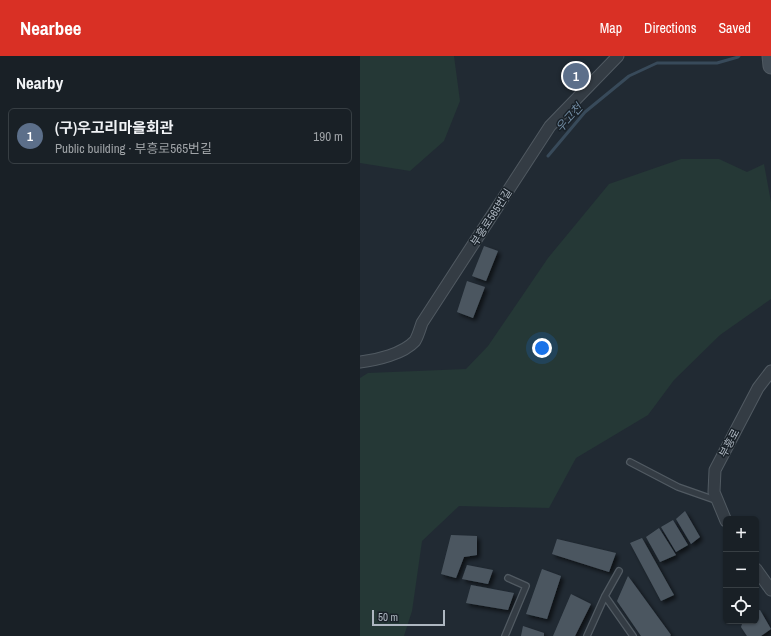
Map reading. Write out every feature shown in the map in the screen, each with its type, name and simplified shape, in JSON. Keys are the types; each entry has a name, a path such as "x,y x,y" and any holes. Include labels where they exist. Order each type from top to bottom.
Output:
{"main road":[{"path":"770,56 771,66"}],"street":[{"name":"부흥로565번길","path":"360,362 402,352 416,340 422,323 550,126 618,56"},
{"name":"부흥로","path":"724,516 714,492 715,470 758,388 771,371"},
{"path":"759,573 771,590"}],"lane":[{"path":"630,462 678,487 718,501"},
{"path":"587,636 605,596 619,572"},
{"path":"505,636 526,586 508,578"},
{"path":"605,596 633,636"}],"green space":[{"path":"360,56 454,56 460,101 444,141 410,171 360,163"},
{"path":"681,159 719,159 747,172 764,164 771,202 771,299 720,335 674,380 648,415 576,458 549,508 459,506 422,541 412,611 404,636 360,636 360,378 368,373 466,369 488,346 548,258 609,184"}],"building":[{"path":"484,246 498,251 486,281 472,276"},
{"path":"467,281 485,287 473,318 457,312"},
{"path":"685,511 700,537 691,544 676,519"},
{"path":"673,520 688,545 676,552 661,527"},
{"path":"659,528 676,555 660,562 646,537"},
{"path":"451,535 477,536 477,555 464,557 456,578 441,574"},
{"path":"642,538 674,595 661,601 630,543"},
{"path":"557,539 616,553 609,572 552,554"},
{"path":"467,565 493,570 488,584 462,579"},
{"path":"542,569 561,576 547,619 526,614"},
{"path":"628,576 671,635 670,636 641,636 617,601"},
{"path":"471,585 514,593 508,610 466,603"},
{"path":"571,594 591,604 575,636 553,636"},
{"path":"759,610 771,629 761,636 747,636 741,627 742,624 759,624"},
{"path":"523,626 544,633 544,636 521,636"}],"waterway":[{"name":"우고천","path":"548,156 585,112 629,76 657,63 717,63 739,56"}],"place":[{"name":"(구)우고리마을회관","path":"576,76"}]}
